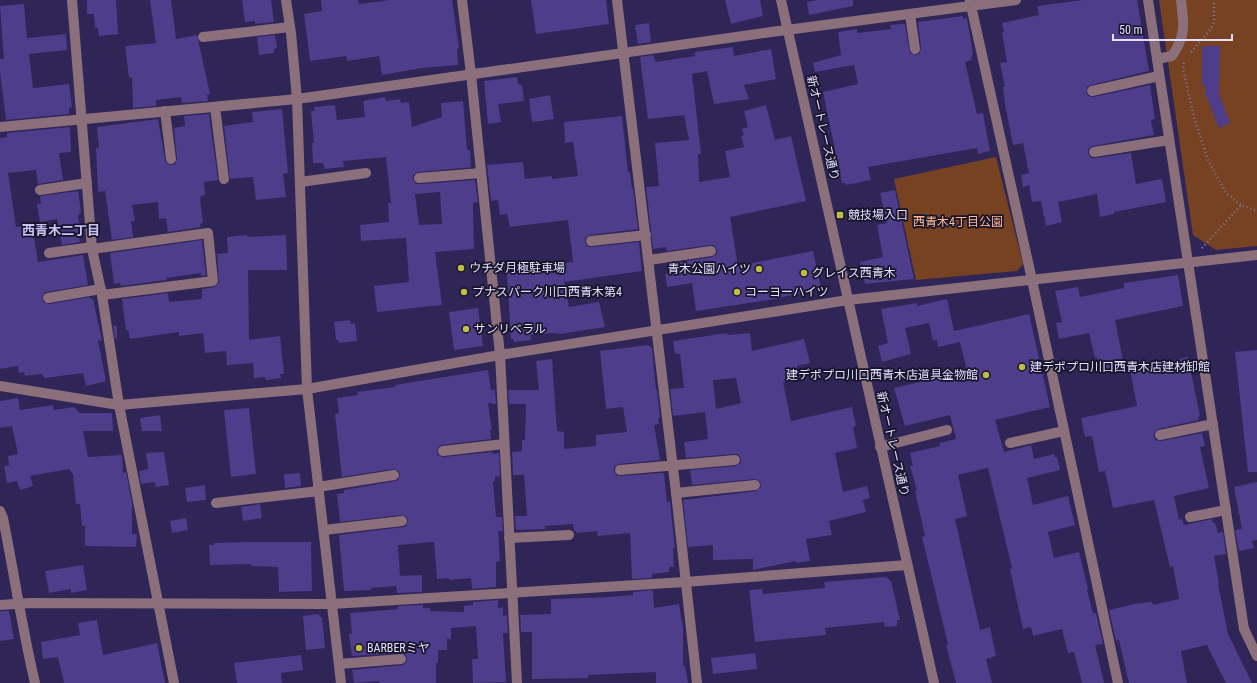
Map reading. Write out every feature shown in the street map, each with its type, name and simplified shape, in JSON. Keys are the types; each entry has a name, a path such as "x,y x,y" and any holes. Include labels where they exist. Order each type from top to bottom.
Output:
{"street":[{"path":"72,0 92,248 101,292 119,405 174,683"},
{"path":"286,0 297,99 307,388 341,683"},
{"path":"462,0 500,355 517,683"},
{"path":"617,0 625,53 697,683"},
{"name":"新オートレース通り","path":"781,0 934,683"},
{"path":"0,127 297,99 788,29 910,14 970,3 1016,0"},
{"path":"1148,0 1244,628 1257,656"},
{"path":"1157,59 1172,56 1178,48 1185,28 1181,0"},
{"path":"970,3 1032,280 1118,683"},
{"path":"910,14 915,49"},
{"path":"203,37 290,27"},
{"path":"1092,91 1159,76"},
{"path":"215,107 224,179"},
{"path":"165,111 171,159"},
{"path":"1094,152 1169,140"},
{"path":"300,182 366,173"},
{"path":"419,178 481,173"},
{"path":"40,190 87,183"},
{"path":"48,298 213,281 208,233 49,253"},
{"path":"591,241 646,235"},
{"path":"649,260 711,251"},
{"path":"0,386 119,405 307,388 500,355 848,300 1257,255"},
{"path":"1160,435 1213,424"},
{"path":"880,446 946,430"},
{"path":"1010,443 1064,431"},
{"path":"443,451 504,444"},
{"path":"620,470 734,460"},
{"path":"216,503 319,489 394,475"},
{"path":"676,493 755,485"},
{"path":"1190,517 1226,510"},
{"path":"0,511 3,518 22,627 35,683"},
{"path":"324,530 402,521"},
{"path":"509,538 569,535"},
{"path":"0,605 19,603 332,604 512,594 907,565"},
{"path":"339,664 401,659"}],"path":[{"path":"1190,53 1210,30 1214,22 1214,0"},
{"path":"1184,59 1183,69 1194,117 1208,160 1226,193 1241,205 1257,212"},
{"path":"1188,262 1241,205"}],"green space":[{"path":"1159,0 1257,0 1257,246 1216,250 1193,235"},
{"name":"西青木4丁目公園","path":"996,157 1023,264 1017,271 916,280 894,179"}],"building":[{"path":"87,0 116,0 118,34 99,36 98,28 95,28 94,14 87,14"},
{"path":"150,0 171,0 176,39 197,35 210,94 207,95 208,101 182,103 181,97 156,100 156,106 133,108 132,77 129,78 125,46 156,43"},
{"path":"242,0 271,0 274,22 255,24 255,21 245,22"},
{"path":"321,0 358,0 359,4 390,0 452,0 459,48 457,49 458,65 422,68 382,75 379,56 347,61 346,56 310,61 304,14 322,11"},
{"path":"531,0 606,0 609,24 536,34"},
{"path":"725,0 760,0 763,16 731,24"},
{"path":"818,0 853,0 853,6 809,15 807,2"},
{"path":"1083,0 1137,0 1149,71 1091,85 1087,87 1086,92 1088,96 1093,97 1150,85 1155,119 1151,120 1154,135 1093,146 1088,149 1088,153 1091,158 1095,158 1131,153 1136,184 1162,179 1166,202 1114,212 1114,214 1100,217 1097,194 1058,202 1062,222 1046,226 1041,201 1032,202 1029,185 1023,187 1021,175 1029,173 1023,143 1013,145 1005,105 1003,87 1005,87 1000,63 1007,62 1002,23 1039,15 1037,6"},
{"path":"24,4 27,38 66,34 67,50 29,54 33,88 69,84 72,107 69,108 69,114 6,120 0,72 0,59 4,59 0,6"},
{"path":"963,16 963,19 967,18 973,55 971,56 972,60 965,62 977,114 983,113 990,151 978,154 977,148 868,167 871,180 846,185 845,183 842,183 823,92 858,84 854,65 815,72 813,63 841,55 838,32 857,29 857,33 891,29 890,25 902,24 905,24 910,53 916,55 919,54 921,48 918,22"},
{"path":"649,23 651,42 638,44 635,25"},
{"path":"275,35 277,48 274,49 274,53 259,55 257,37"},
{"path":"1202,46 1220,46 1219,94 1230,123 1219,128 1205,93 1205,85 1202,85"},
{"path":"733,47 734,56 771,49 776,79 744,85 749,99 714,104 707,71 692,74 701,154 698,154 699,182 730,177 725,151 744,147 741,136 744,135 742,129 748,127 744,111 766,105 775,140 791,136 806,201 730,217 738,266 813,251 821,288 775,299 696,311 692,283 667,287 665,274 671,273 669,264 712,257 717,254 717,250 714,245 667,251 666,247 653,249 646,187 659,186 655,143 689,140 684,115 648,119 640,57 653,55 656,62 695,56 695,52"},
{"path":"517,77 518,84 522,85 524,101 498,104 501,122 488,124 484,81"},
{"path":"550,95 554,119 532,121 529,99"},
{"path":"385,97 386,101 400,99 401,103 409,102 412,127 442,117 441,103 463,101 467,150 470,150 471,167 474,167 418,172 413,175 413,179 416,184 475,180 478,202 473,203 474,249 435,252 442,305 377,312 374,286 409,282 406,238 361,241 360,225 389,222 388,203 391,203 386,157 343,161 344,167 325,169 323,163 313,163 312,143 314,143 311,111 314,111 314,107 335,105 337,120 365,117 363,101","holes":["440,192 442,224 419,225 415,194"]},
{"path":"282,109 288,173 283,174 286,197 256,200 253,177 230,179 224,126 253,122 252,112"},
{"path":"209,114 218,180 204,182 205,195 201,196 200,199 203,223 200,224 201,227 168,232 166,218 159,219 158,202 132,205 135,221 131,221 133,237 112,240 105,191 98,192 96,148 99,148 97,127 158,119 165,160 166,163 171,165 175,164 177,159 174,128 185,126 184,116"},
{"path":"622,116 628,172 630,172 632,189 633,188 638,229 590,235 585,238 585,242 588,247 592,247 639,242 642,271 564,282 569,307 599,302 605,327 560,334 530,335 531,340 514,342 513,339 511,339 507,273 551,269 551,265 573,262 568,220 510,227 507,214 500,215 498,200 491,201 487,165 523,162 525,179 552,176 552,179 578,176 573,142 565,143 564,122"},
{"path":"70,127 71,152 59,153 63,180 38,184 36,170 8,173 16,227 32,225 38,262 83,255 88,285 47,292 44,293 42,299 43,302 49,304 90,297 93,299 102,340 98,341 106,381 86,386 83,373 45,378 41,374 25,376 24,372 19,373 18,366 0,369 0,138 7,137 7,133"},
{"path":"895,190 914,279 865,284 860,262 883,257 877,225 887,223 880,193"},
{"path":"78,191 81,212 78,216 82,237 79,237 80,242 62,245 57,219 40,222 37,204 41,204 40,196"},
{"path":"247,235 247,237 286,235 287,270 248,270 249,340 280,336 284,374 280,374 281,378 266,380 265,377 254,378 253,363 227,365 226,351 205,353 203,333 179,336 179,332 130,339 128,330 126,330 122,299 168,293 169,302 202,299 202,289 214,287 219,283 217,254 228,253 227,237"},
{"path":"202,240 206,275 201,276 201,273 166,278 167,280 121,286 120,283 114,284 110,253"},
{"path":"1178,275 1183,306 1115,320 1124,366 1101,372 1097,357 1095,358 1089,333 1059,339 1056,323 1062,322 1055,291 1078,287 1080,297 1124,288 1124,283"},
{"path":"947,299 954,331 1029,314 1050,407 995,420 1004,452 1031,445 1034,459 1054,454 1055,457 1057,457 1060,470 1027,478 1033,505 1068,496 1075,525 1048,532 1054,558 1079,552 1093,613 1096,613 1103,644 1095,645 1104,683 1082,683 1074,652 1068,653 1062,629 1033,636 1031,627 1023,629 1010,569 1012,568 988,468 958,475 967,516 955,519 980,630 990,627 996,656 986,659 992,683 956,683 922,537 925,536 915,491 917,490 910,466 913,466 910,453 940,446 939,443 956,439 950,415 905,426 894,388 967,371 960,342 938,347 937,340 933,341 929,323 905,328 911,354 882,362 878,346 888,343 881,309 917,303 917,306"},
{"name":"サンリベラル","path":"478,308 483,346 454,350 449,312"},
{"path":"350,320 351,324 355,323 357,341 339,343 338,340 336,340 334,322"},
{"path":"113,326 117,326 117,338 115,339"},
{"path":"727,333 728,335 750,333 752,351 804,339 810,363 797,366 800,378 783,382 791,421 852,407 856,426 853,427 857,448 835,453 843,492 867,486 870,498 863,500 866,512 829,521 832,535 806,539 810,561 796,563 796,561 753,570 753,559 713,560 713,545 688,547 683,500 756,491 761,487 760,482 755,479 692,485 690,470 736,466 741,463 741,459 738,454 686,458 684,442 708,439 705,412 673,416 670,389 684,388 680,354 675,354 673,341","holes":["736,378 741,403 716,409 713,380"]},
{"path":"648,345 652,348 660,417 658,418 659,424 654,425 660,460 619,464 614,467 614,471 617,476 664,474 667,502 670,502 675,548 673,548 674,567 669,567 669,572 652,574 652,578 632,579 630,533 598,536 597,531 576,533 576,531 574,531 573,524 545,526 545,529 516,530 515,516 527,516 524,475 513,475 512,452 522,451 522,440 525,440 526,404 509,404 508,390 539,390 536,361 552,359 557,431 564,432 564,449 596,446 596,435 627,432 623,407 606,409 600,351"},
{"path":"1257,350 1257,472 1248,472 1235,352"},
{"path":"1188,357 1200,416 1198,417 1199,420 1158,429 1154,433 1154,436 1155,440 1161,441 1202,433 1205,446 1200,447 1209,488 1174,496 1179,520 1182,519 1184,525 1212,519 1218,533 1223,532 1226,554 1214,556 1218,584 1228,634 1252,683 1226,683 1207,645 1181,651 1187,683 1129,683 1119,640 1116,641 1109,610 1134,604 1152,602 1153,605 1179,599 1173,566 1170,567 1154,500 1113,508 1105,471 1099,472 1092,436 1085,437 1081,418 1137,406 1130,370"},
{"path":"488,370 491,390 495,390 496,404 488,403 492,430 490,430 491,439 442,445 439,446 437,451 438,455 443,457 493,452 493,454 499,453 500,476 495,477 495,481 493,482 496,517 502,517 503,531 498,531 500,561 496,562 496,587 472,589 471,578 449,580 449,578 437,579 434,542 398,545 400,576 422,575 422,592 397,593 396,586 371,588 371,590 344,591 339,535 403,527 406,526 408,521 407,517 401,515 340,522 337,494 344,493 344,490 395,481 398,480 400,474 399,471 393,469 342,477 335,414 339,413 337,398 358,395 357,392 395,387 395,385"},
{"path":"18,398 20,410 53,405 54,410 74,407 80,413 112,413 113,431 83,431 88,457 122,455 123,473 126,472 132,503 132,534 137,534 136,547 85,546 85,526 82,526 80,504 76,504 73,474 69,469 30,476 33,486 20,490 17,481 7,483 4,466 9,465 8,456 18,454 12,426 0,428 0,401"},
{"path":"249,408 256,474 231,477 224,410"},
{"path":"160,415 162,431 142,431 140,418"},
{"path":"164,452 169,485 156,487 155,482 141,484 139,471 148,469 146,453"},
{"path":"300,473 301,486 285,488 284,474"},
{"path":"1257,482 1257,540 1252,541 1254,548 1239,551 1235,530 1242,529 1234,487"},
{"path":"205,485 206,500 187,502 185,488"},
{"path":"260,504 262,518 243,521 241,507"},
{"path":"186,518 188,530 172,533 170,521"},
{"path":"311,542 312,591 279,592 278,567 251,566 251,564 210,565 209,545 214,545 214,543"},
{"path":"83,565 87,590 71,593 71,589 49,593 45,571"},
{"path":"885,577 891,581 900,620 897,620 897,626 885,627 884,622 825,628 826,635 755,642 749,590 762,589 763,594 825,588 824,582"},
{"path":"653,590 654,608 679,604 683,629 683,666 685,666 688,683 656,683 656,672 588,675 588,678 532,679 532,632 521,632 520,615 551,614 551,599 633,595 633,592"},
{"path":"498,600 498,608 503,607 503,616 507,615 508,633 503,633 506,682 473,683 472,659 478,659 476,626 451,628 451,639 447,639 447,650 438,650 438,663 436,663 436,683 379,683 379,681 354,683 352,670 402,665 405,664 407,659 406,655 400,653 352,656 349,634 352,633 350,613 398,609 398,606 423,605 423,608 430,608 430,611 464,612 464,606 473,605 473,602"},
{"path":"0,611 9,611 14,639 0,641"},
{"path":"318,614 322,618 325,648 306,650 303,616"},
{"path":"97,620 103,655 157,643 165,683 64,683 58,657 43,659 41,642 80,635 78,623"},
{"path":"755,653 757,669 713,674 711,658"},
{"path":"301,655 303,670 281,673 282,683 237,683 234,663"}],"place":[{"name":"競技場入口","path":"840,215"},
{"name":"ウチダ月極駐車場","path":"461,268"},
{"name":"青木公園ハイツ","path":"759,269"},
{"name":"グレイス西青木","path":"804,273"},
{"name":"プナスパーク川口西青木第4","path":"464,292"},
{"name":"コーヨーハイツ","path":"737,292"},
{"name":"サンリベラル","path":"466,329"},
{"name":"建デポプロ川口西青木店建材卸館","path":"1022,367"},
{"name":"建デポプロ川口西青木店道具金物館","path":"986,375"},
{"name":"BARBERミヤ","path":"359,648"}],"district":[{"name":"西青木二丁目","path":"61,230"}]}
